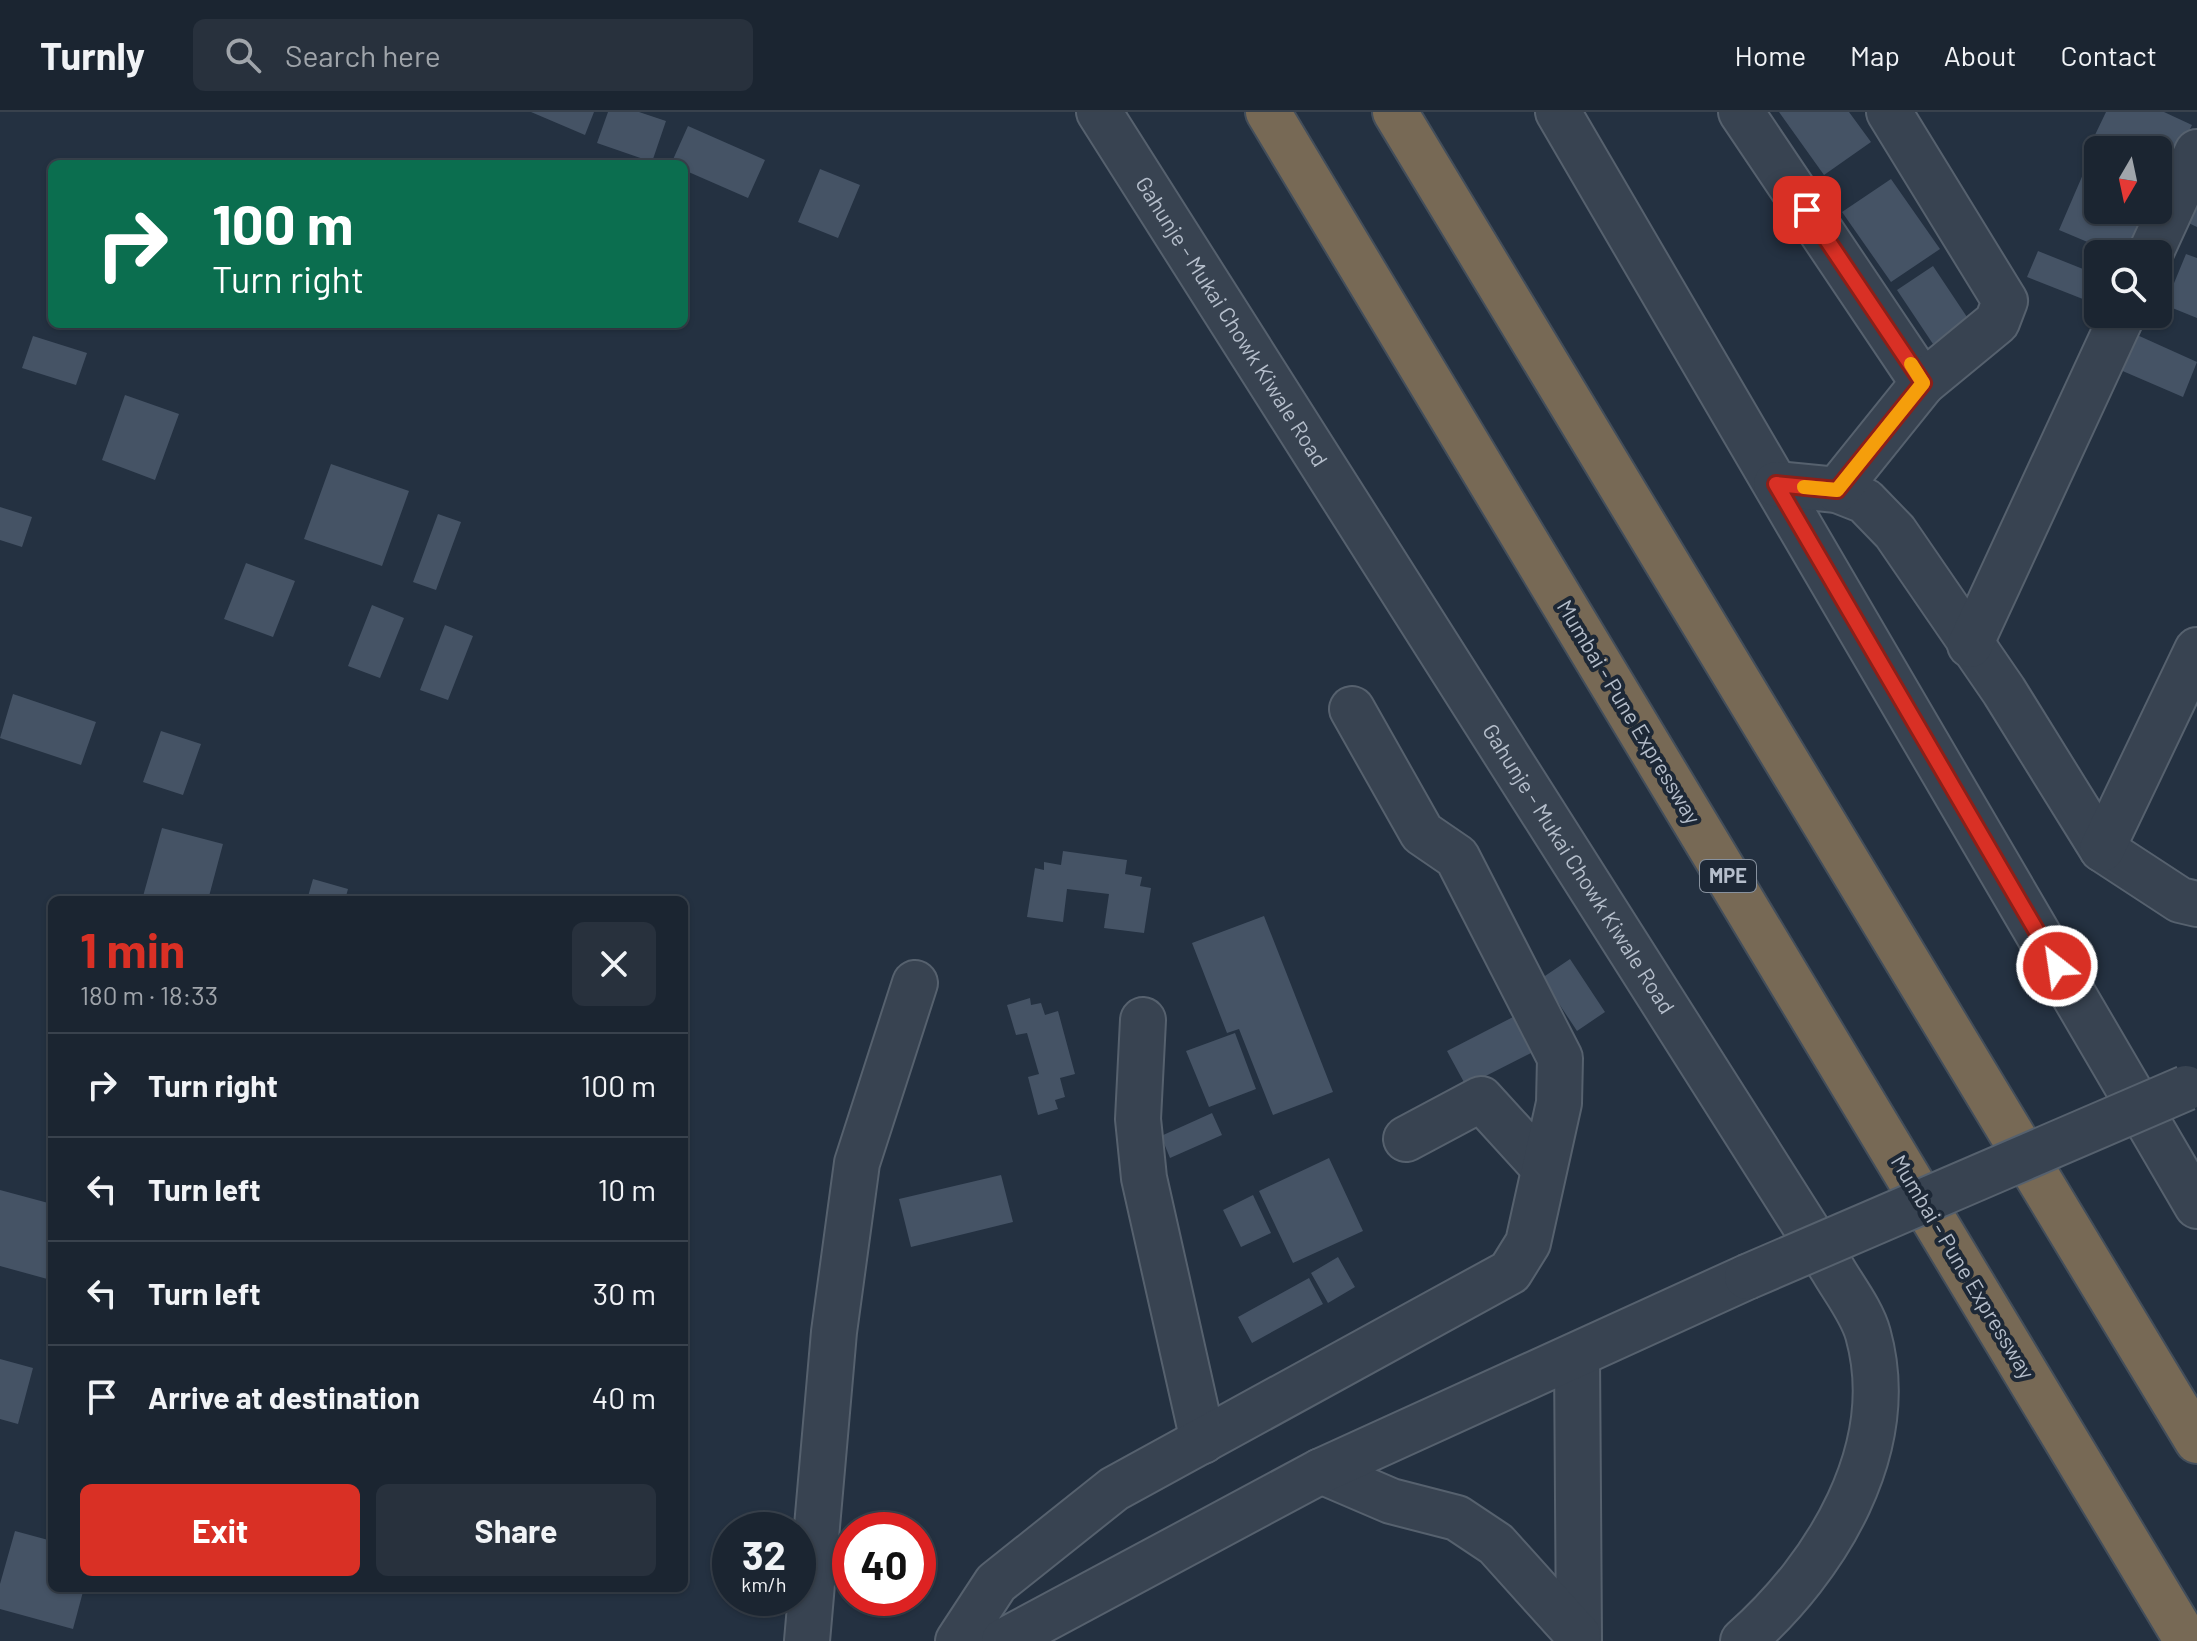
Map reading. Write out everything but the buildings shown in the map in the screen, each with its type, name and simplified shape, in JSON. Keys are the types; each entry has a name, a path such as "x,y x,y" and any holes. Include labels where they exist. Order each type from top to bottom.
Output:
{"highway":[{"name":"Mumbai - Pune Expressway","path":"1268,112 2187,1641"},
{"path":"1395,112 2197,1441"}],"street":[{"name":"Gahunje - Mukai Chowk Kiwale Road","path":"1099,112 1833,1270 1868,1332 1878,1395 1858,1483 1826,1547 1776,1612 1743,1641"},
{"path":"1558,112 2197,1206"},
{"path":"1741,112 1923,383"},
{"path":"1837,490 1923,383 1997,322 2005,301 1889,112"},
{"path":"2156,240 2197,152"},
{"path":"1970,645 2117,328"},
{"path":"1776,484 1837,490 1865,501 1895,532 2004,691 2102,849 2180,900 2197,904"},
{"path":"2102,849 2197,650"},
{"path":"958,1641 996,1583 1056,1532 1114,1489 1510,1272 1528,1243 1559,1103 1560,1058 1457,857 1422,833 1352,709"},
{"path":"807,1641 834,1332 857,1163 915,983"},
{"path":"1143,1020 1138,1119 1144,1178 1203,1441"},
{"path":"1004,1641 1321,1471 1747,1277 2192,1086"},
{"path":"1406,1139 1481,1099 1544,1168"},
{"path":"1577,1356 1579,1638"},
{"path":"1321,1471 1391,1501 1457,1518 1496,1544 1579,1638"}],"slow traffic":[{"path":"1804,487 1837,490 1923,383 1911,364"}],"route":[{"path":"1807,210 1923,383 1837,490 1776,484 2057,966"}]}
